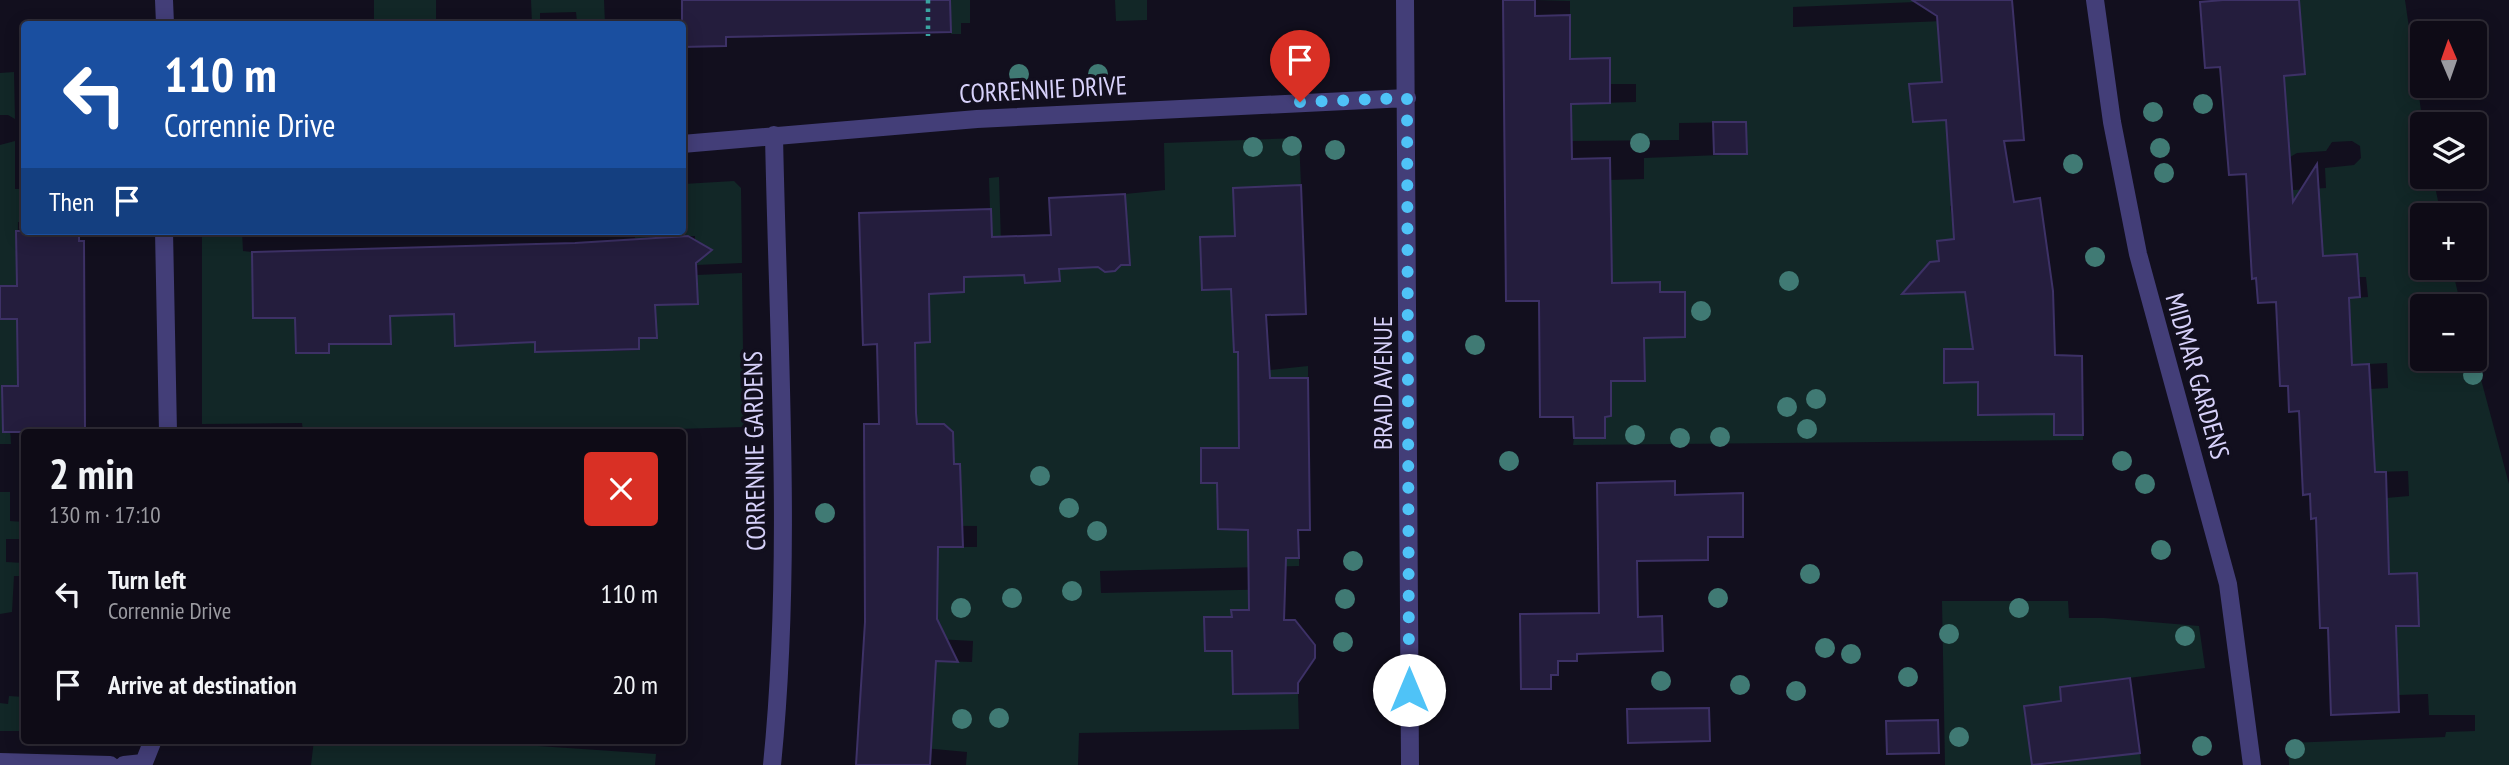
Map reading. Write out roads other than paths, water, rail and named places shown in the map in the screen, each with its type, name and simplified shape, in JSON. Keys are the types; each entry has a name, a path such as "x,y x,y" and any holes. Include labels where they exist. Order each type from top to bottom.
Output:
{"street":[{"path":"164,0 165,21"},
{"name":"BRAID AVENUE","path":"1405,0 1410,765"},
{"name":"MIDMAR GARDENS","path":"2095,0 2112,122 2138,254 2228,584 2252,765"},
{"name":"CORRENNIE DRIVE","path":"686,144 977,119 1407,98"},
{"name":"CORRENNIE GARDENS","path":"772,765 779,674 781,547 774,135"},
{"path":"164,235 167,429"},
{"path":"124,765 143,764 151,744"},
{"path":"0,762 110,765"}]}
